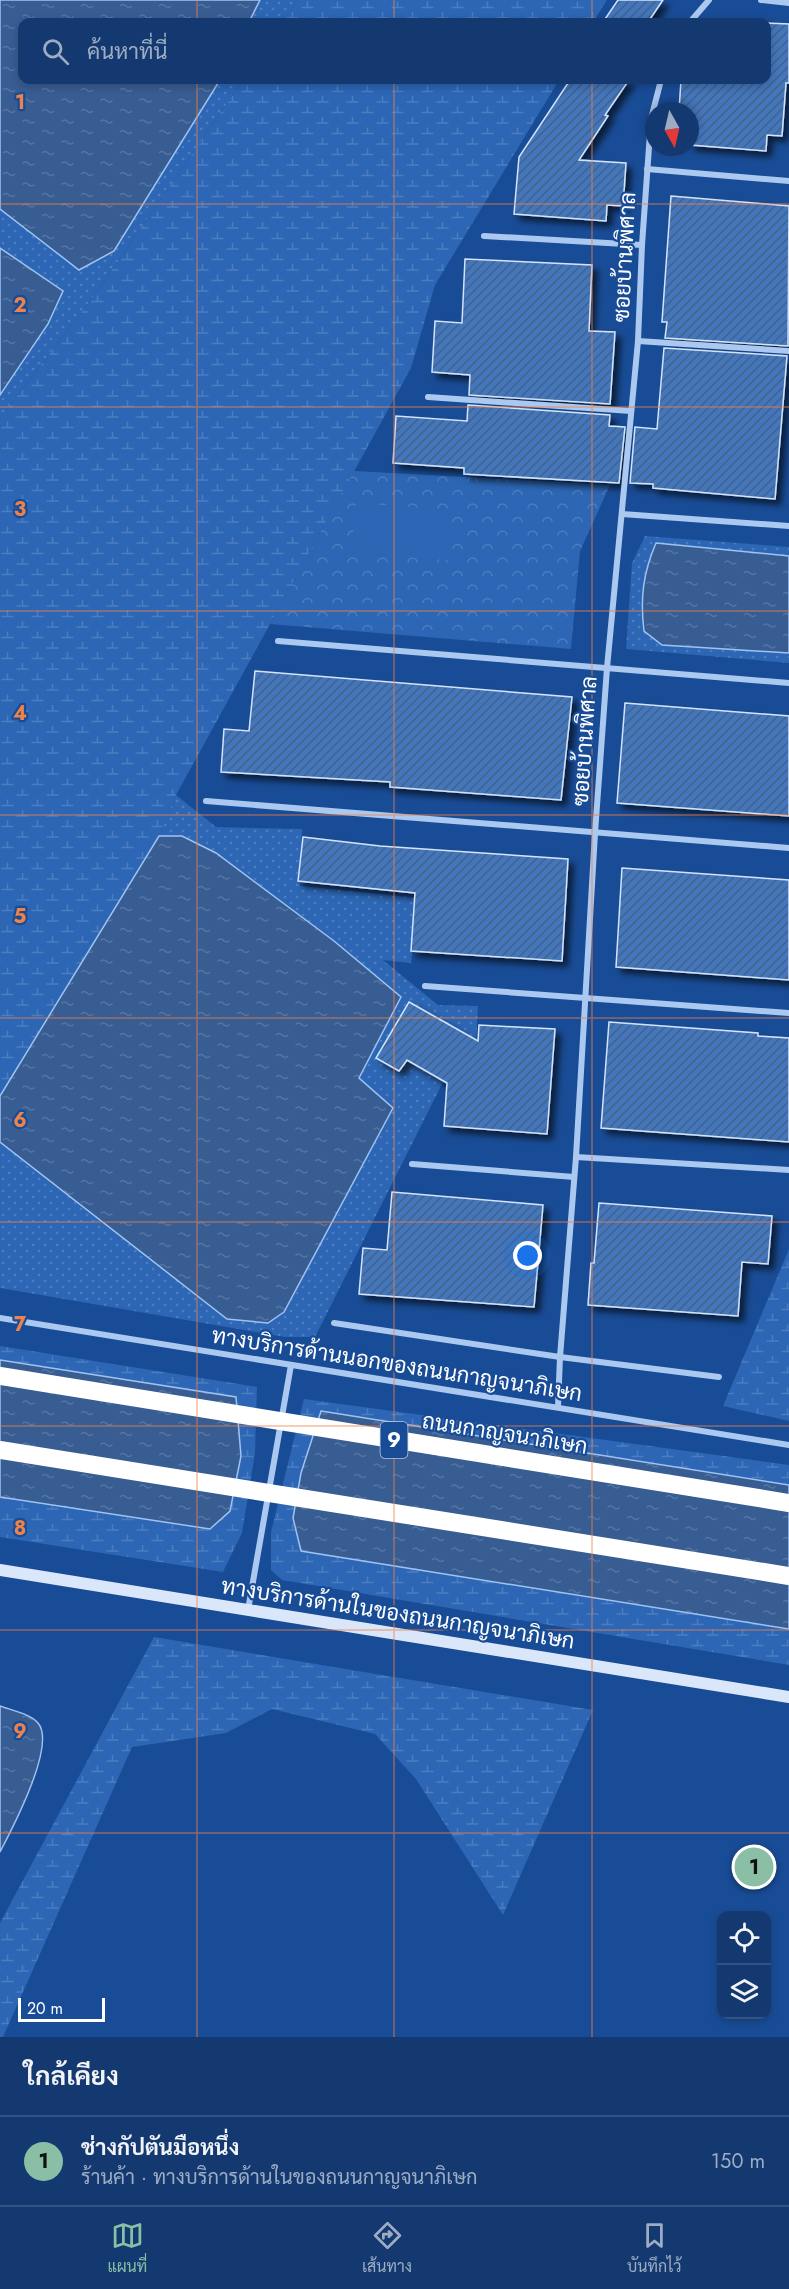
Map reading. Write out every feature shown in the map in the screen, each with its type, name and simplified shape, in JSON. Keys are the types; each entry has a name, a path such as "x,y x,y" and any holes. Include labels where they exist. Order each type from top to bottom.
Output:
{"highway":[{"name":"ถนนกาญจนาภิเษก","path":"0,1376 789,1503"},
{"path":"0,1450 789,1576"}],"main road":[{"name":"ทางบริการด้านในของถนนกาญจนาภิเษก","path":"0,1570 789,1697"}],"street":[{"path":"693,18 709,0"},
{"path":"761,0 789,3"},
{"name":"ซอยบ้านพิศาล","path":"558,1407 607,668 638,341 651,119 660,84"},
{"path":"647,169 789,181"},
{"path":"484,236 642,245"},
{"path":"638,341 789,351"},
{"path":"428,397 631,411"},
{"path":"622,514 789,526"},
{"path":"278,641 789,683"},
{"path":"206,801 789,848"},
{"path":"425,986 789,1013"},
{"path":"576,1157 789,1170"},
{"path":"412,1164 574,1177"},
{"name":"ทางบริการด้านนอกของถนนกาญจนาภิเษก","path":"0,1318 789,1445"},
{"path":"334,1323 560,1357 719,1377"},
{"path":"248,1610 291,1365"}],"green space":[{"path":"260,0 297,0 285,18 251,18"},
{"path":"297,0 607,0 596,18 285,18"},
{"path":"218,84 240,84 96,293 0,418 0,395 48,324 32,270 0,248 0,209 79,270 114,251"},
{"path":"240,84 557,84 435,285 411,368 176,795 159,836 0,1096 0,418 96,293"},
{"path":"354,471 610,485 580,551 571,649 270,624"},
{"path":"356,503 451,510 447,560 352,553"},
{"path":"645,536 789,547 789,663 626,649 632,563"},
{"path":"176,795 216,827 302,829 300,886 418,898 411,963 383,960 438,1005 478,1006 474,1078 446,1076 315,1337 285,1337 0,1288 0,1142 227,1319 268,1323 284,1312 393,1109 359,1078 401,997 334,941 216,853 182,836 159,836"},
{"path":"789,1249 789,1421 723,1406"},
{"path":"0,1346 257,1387 255,1453 242,1533 223,1572 0,1537"},
{"path":"304,1399 789,1465 789,1665 282,1580 271,1570 271,1532"},
{"path":"154,1637 593,1710 503,1915 416,1779 375,1734 272,1709 226,1733 132,1747 3,2037 0,2037 0,1923"}],"water":[{"path":"0,0 260,0 251,18 18,18 18,84 218,84 114,251 79,270 0,209"},
{"path":"0,248 63,291 48,324 0,395"},
{"path":"656,543 789,556 789,653 662,645 644,631 642,608 644,586"},
{"path":"159,836 182,836 216,853 334,941 401,997 359,1078 393,1108 284,1312 268,1323 227,1319 0,1142 0,1096"},
{"path":"0,1360 236,1397 241,1456 230,1511 210,1529 0,1497"},
{"path":"321,1411 789,1485 789,1629 301,1551 293,1518 301,1473"},
{"path":"0,1706 31,1717 38,1723 42,1734 42,1749 31,1787 0,1852"}],"building":[{"path":"618,0 663,0 651,18 606,18"},
{"path":"771,23 789,24 789,83 786,83 782,136 767,135 766,151 699,146 699,102 680,102 681,84 771,84"},
{"path":"567,84 626,84 579,160 626,163 623,206 607,205 606,221 514,214 519,157"},
{"path":"671,196 789,206 788,346 665,338 667,322 662,322"},
{"path":"465,259 592,265 589,331 615,332 610,404 469,395 470,375 432,372 435,321 462,323"},
{"path":"664,348 787,356 775,499 653,488 653,484 630,483 635,427 657,429"},
{"path":"468,405 610,415 609,426 625,427 619,483 464,474 464,468 393,463 396,416 467,421"},
{"path":"255,671 572,697 561,800 390,787 390,782 221,772 224,729 249,731"},
{"path":"625,703 789,716 789,816 617,803"},
{"path":"303,837 380,846 568,859 562,961 411,951 415,893 298,881"},
{"path":"622,868 789,880 789,980 616,967"},
{"path":"409,1002 478,1041 479,1025 555,1029 547,1134 444,1126 447,1083 407,1060 399,1071 376,1058"},
{"path":"609,1022 758,1033 758,1036 789,1038 789,1142 601,1128"},
{"path":"392,1192 543,1205 534,1307 359,1294 363,1248 387,1250"},
{"path":"599,1203 772,1216 768,1264 742,1262 738,1316 588,1305"}],"place":[{"name":"ช่างกัปตันมือหนึ่ง","path":"754,1867"}]}
